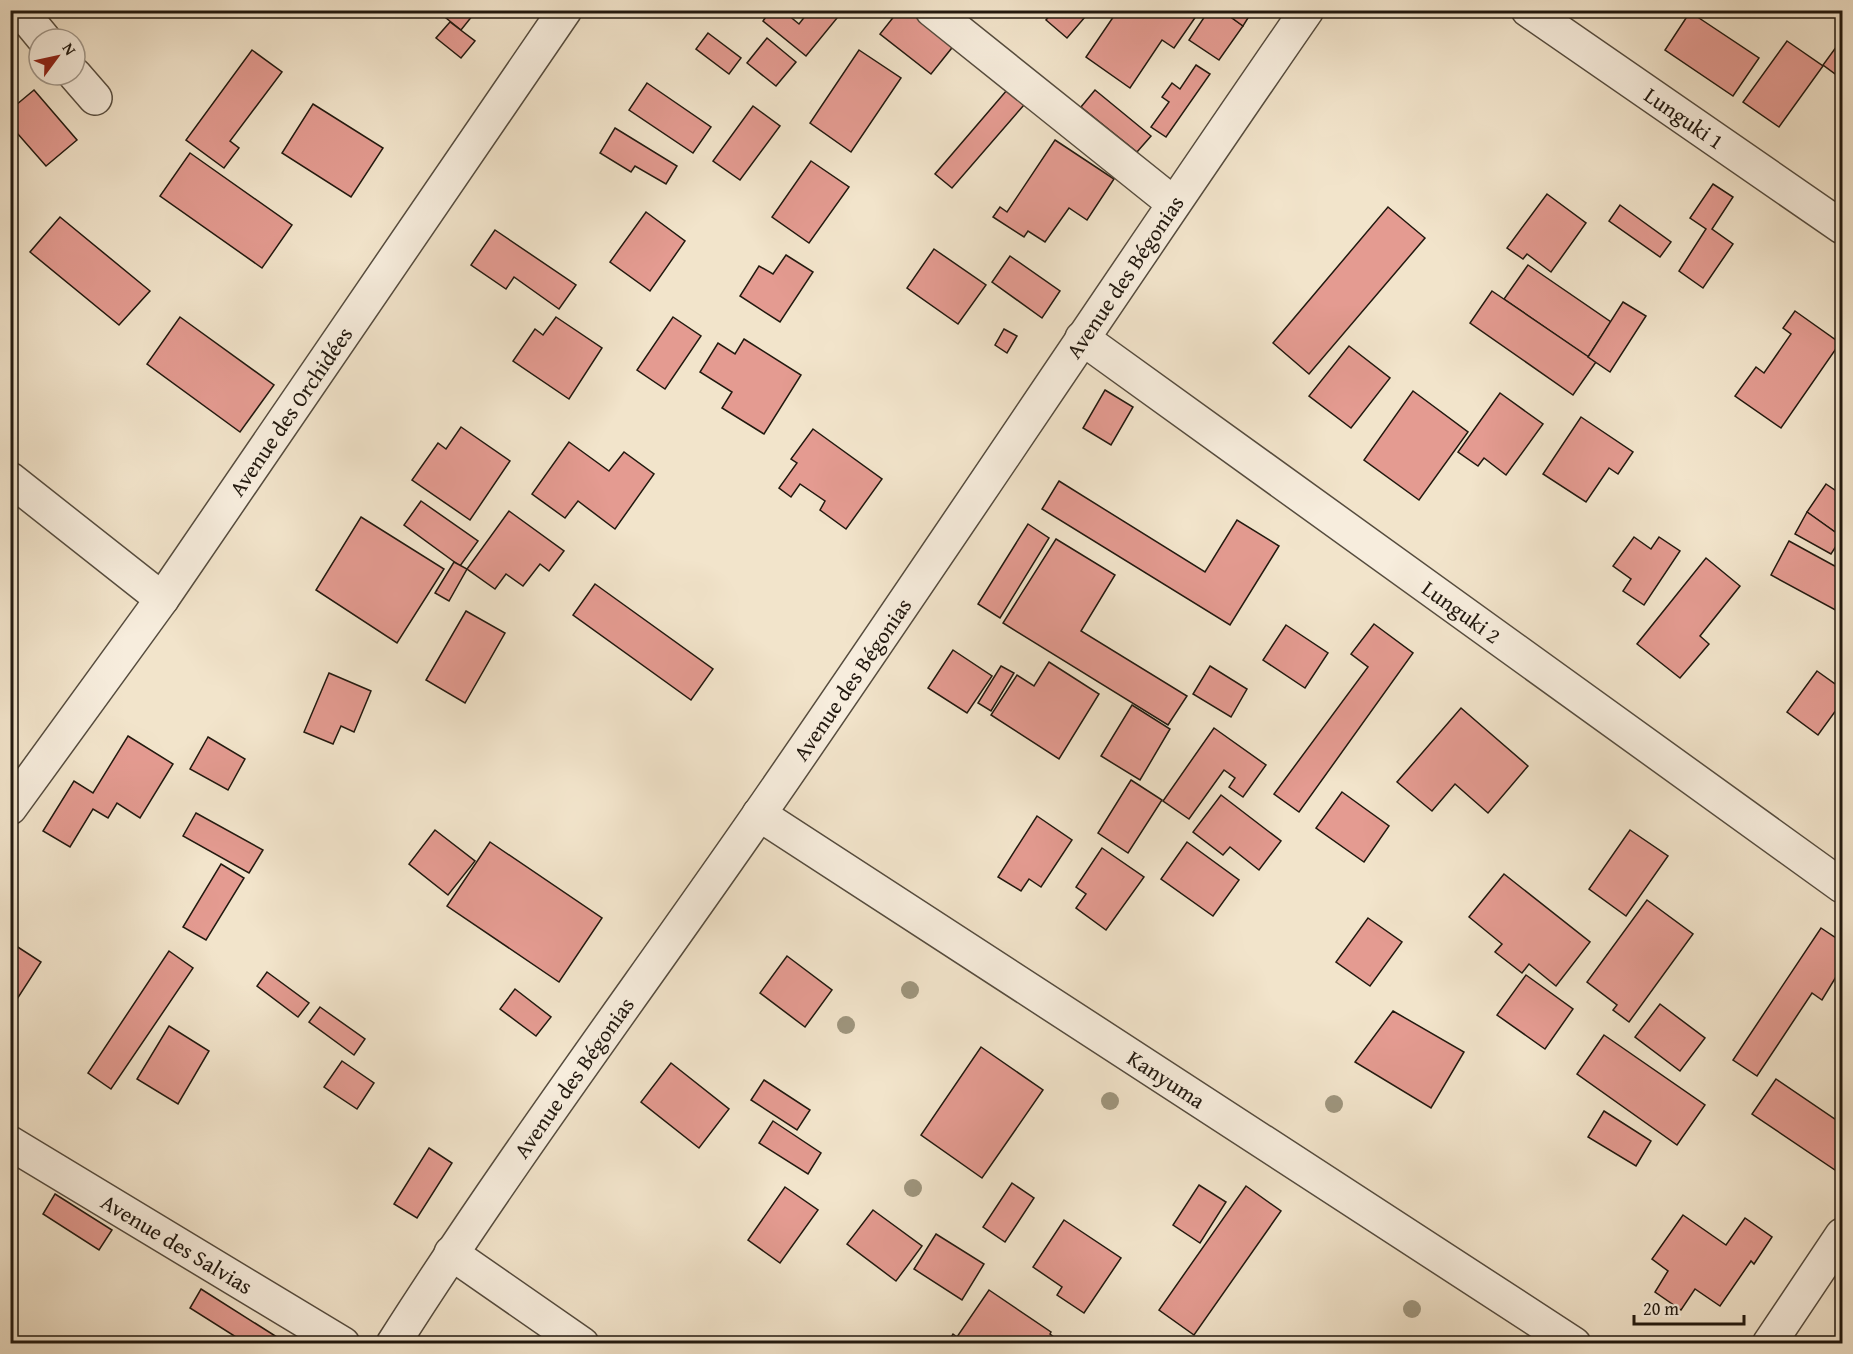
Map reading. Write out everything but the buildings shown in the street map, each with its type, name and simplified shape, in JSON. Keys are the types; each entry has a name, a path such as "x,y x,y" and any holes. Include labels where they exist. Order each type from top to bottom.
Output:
{"street":[{"path":"20,10 34,27"},
{"name":"Avenue des Orchidées","path":"10,808 162,599 565,10"},
{"path":"932,10 1053,110 1173,203"},
{"name":"Avenue des Bégonias","path":"393,1344 451,1253 759,814 1173,203 1307,10"},
{"name":"Lunguki 1","path":"1528,10 1842,226"},
{"name":"Lunguki 2","path":"1082,338 1842,886"},
{"path":"10,479 162,599"},
{"name":"Kanyuma","path":"759,814 1574,1344"},
{"name":"Avenue des Salvias","path":"10,1143 343,1344"},
{"path":"1769,1344 1842,1235"},
{"path":"451,1253 582,1344"}]}
